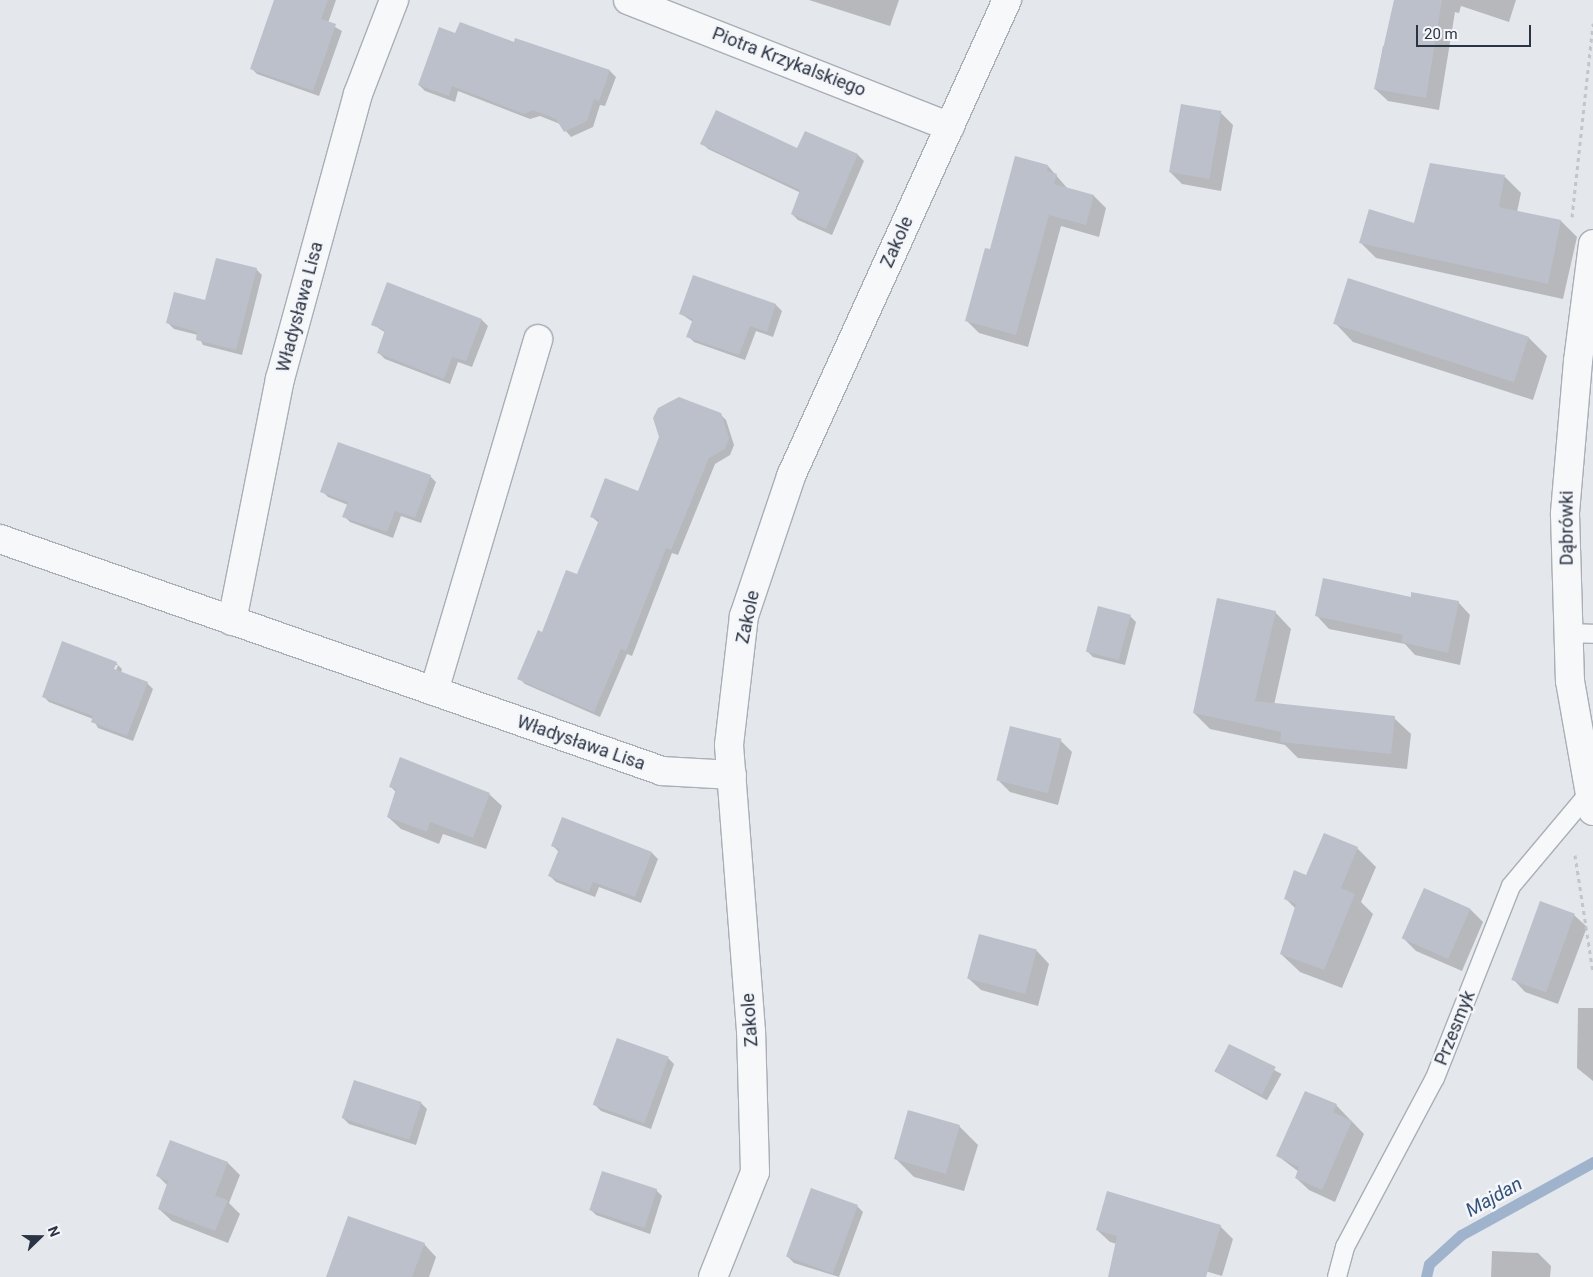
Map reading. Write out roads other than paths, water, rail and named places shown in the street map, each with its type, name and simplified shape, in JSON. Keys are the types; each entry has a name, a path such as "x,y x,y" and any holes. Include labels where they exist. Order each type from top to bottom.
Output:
{"street":[{"name":"Władysława Lisa","path":"232,621 280,379 358,94 394,0"},
{"name":"Piotra Krzykalskiego","path":"628,0 950,127"},
{"name":"Zakole","path":"713,1277 755,1172 751,1031 729,745 744,616 791,476 1007,0"},
{"name":"Dąbrówki","path":"1591,802 1570,681 1581,634 1565,514 1578,361 1593,244"},
{"path":"434,691 538,339"},
{"name":"Władysława Lisa","path":"0,539 662,771 732,775"}],"lane":[{"name":"Przesmyk","path":"1337,1277 1345,1246 1434,1078 1512,886 1591,802"}],"waterway":[{"name":"Majdan","path":"1426,1277 1429,1264 1461,1235 1593,1162"}]}
